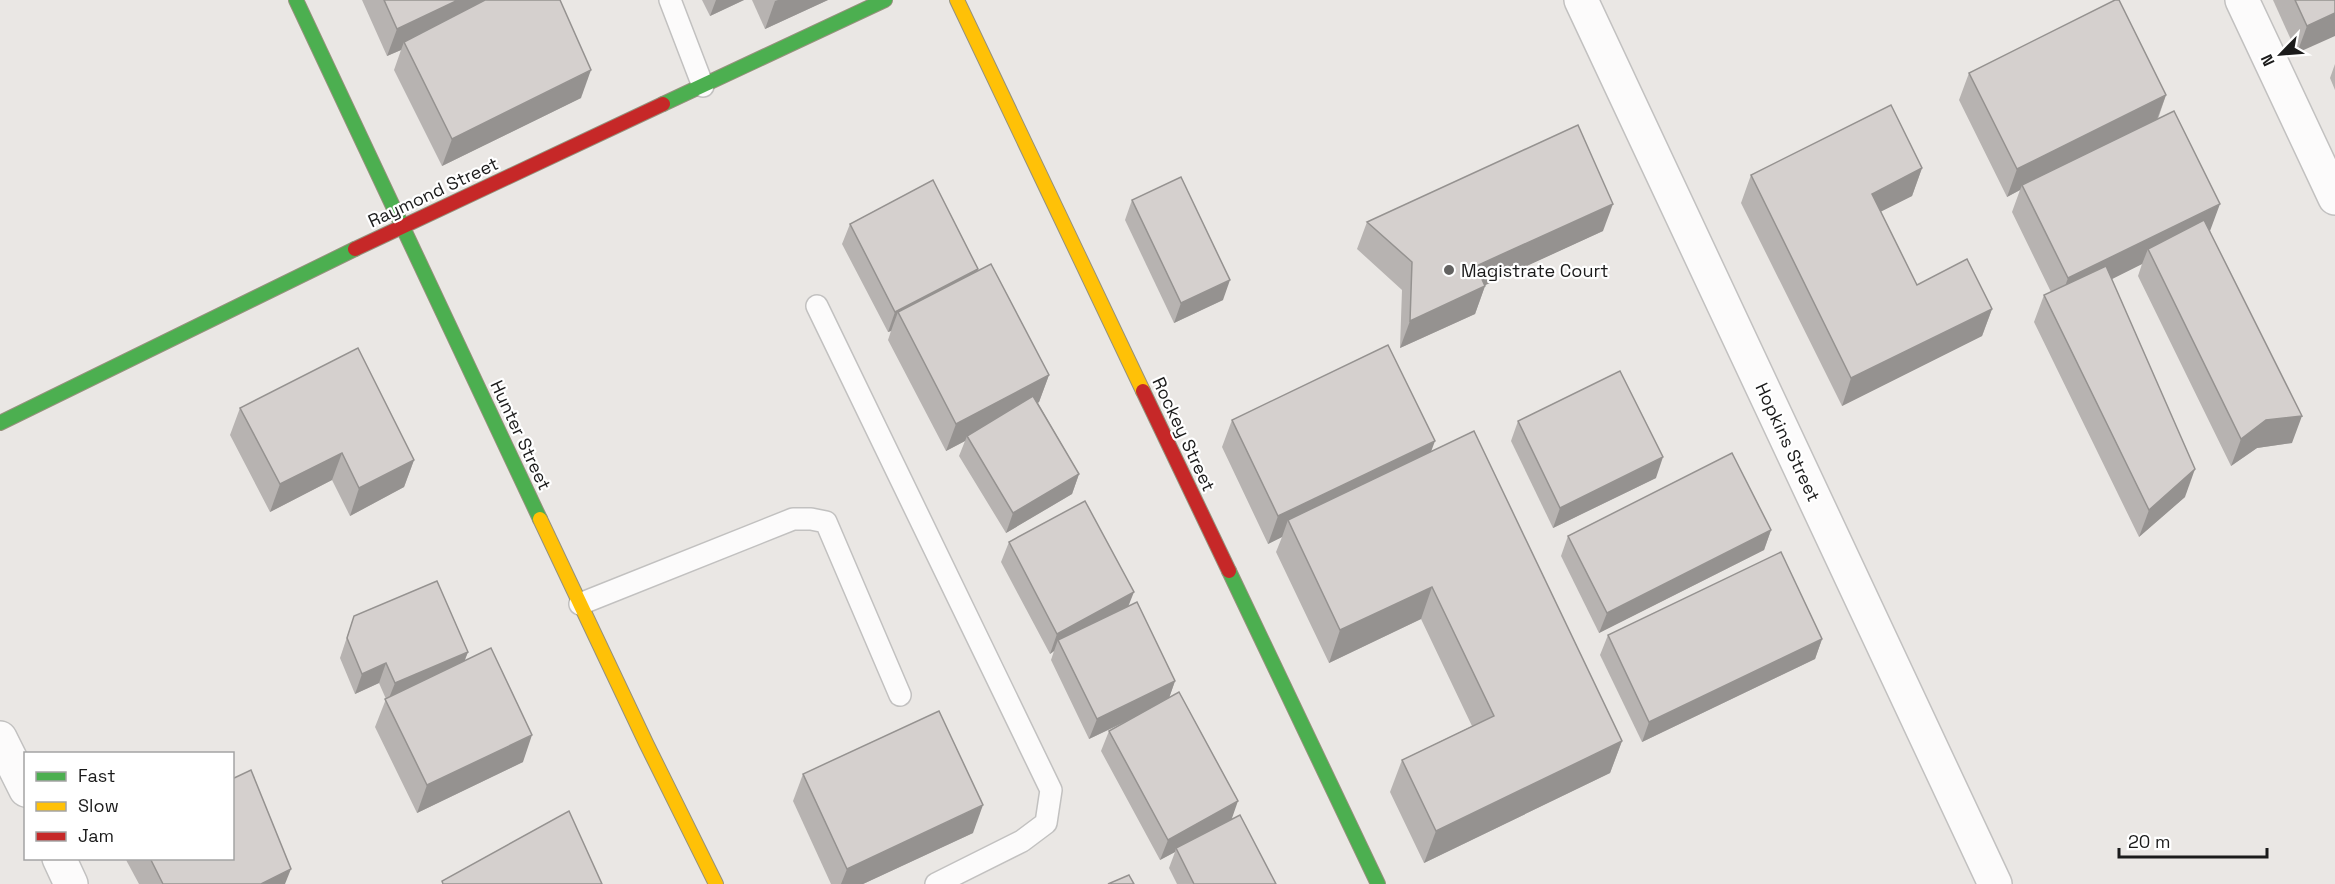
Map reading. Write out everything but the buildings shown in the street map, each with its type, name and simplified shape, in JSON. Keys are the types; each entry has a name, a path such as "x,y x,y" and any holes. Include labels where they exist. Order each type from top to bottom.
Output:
{"main road":[{"name":"Hunter Street","path":"296,0 580,604 716,884"},
{"name":"Raymond Street","path":"0,423 402,226 885,0"},
{"name":"Rockey Street","path":"957,0 1378,884"}],"street":[{"name":"Hopkins Street","path":"1581,0 1995,884"},
{"path":"2242,0 2335,198"},
{"path":"0,738 24,786"},
{"path":"60,860 71,884"}],"lane":[{"path":"670,0 703,86"},
{"path":"817,306 1051,790 1046,823 1022,841 959,879 936,884"},
{"path":"580,604 794,519 826,522 900,695"}],"traffic: fast":[{"path":"296,0 540,519"},
{"path":"663,104 885,0"},
{"path":"0,423 355,249"},
{"path":"1229,571 1378,884"}],"traffic: slow":[{"path":"957,0 1143,391"},
{"path":"540,519 646,743 716,884"}],"traffic: jam":[{"path":"355,249 663,104"},
{"path":"1143,391 1229,571"}],"place":[{"name":"Magistrate Court","path":"1449,270"}]}
